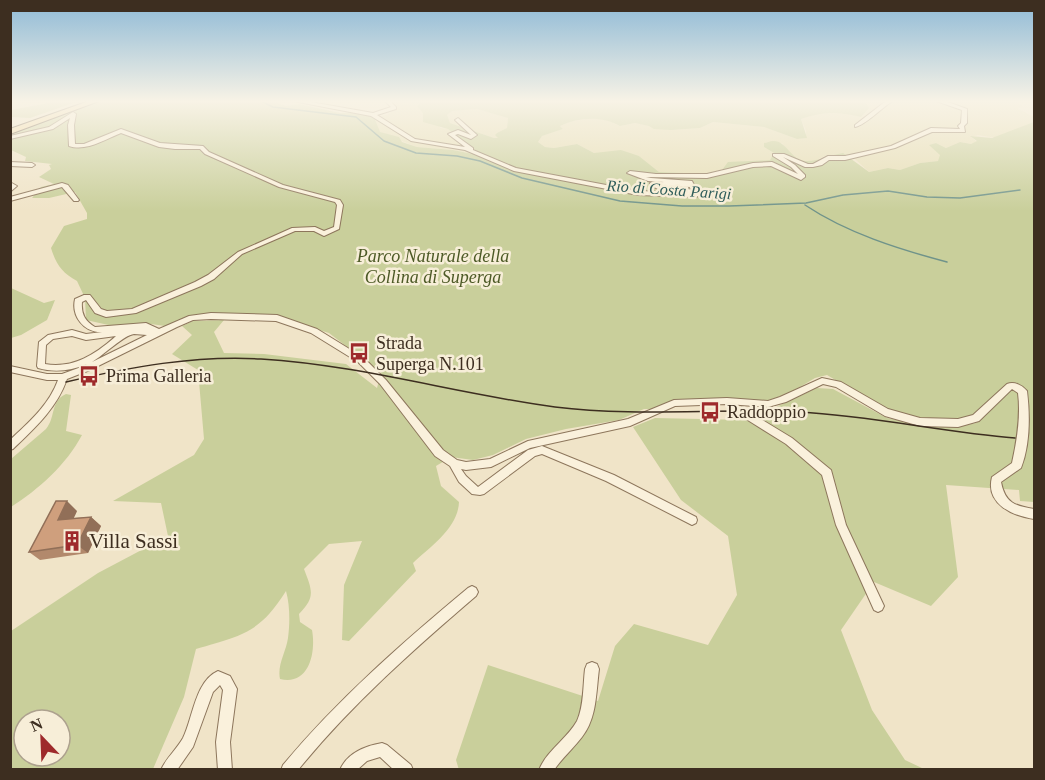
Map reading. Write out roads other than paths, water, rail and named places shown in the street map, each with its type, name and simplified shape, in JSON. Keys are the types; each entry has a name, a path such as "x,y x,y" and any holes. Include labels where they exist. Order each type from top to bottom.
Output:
{"street":[{"path":"71,137 72,146 85,146 106,137"},
{"path":"138,137 159,145 201,147 207,153 281,186 339,201 340,205 337,228 333,231 324,234 315,229 294,229 240,254 211,277 198,284 133,311 106,314 98,311 87,297 78,301 82,321 90,328 98,330 146,326 159,332"},
{"path":"409,137 474,153 514,170 638,193 696,195 702,193 658,187 652,184 690,185 690,182 650,180 630,173 656,176 707,176 753,165 772,164 801,178 803,176 793,166 775,155 812,166 824,163 828,158 845,158 893,147 913,137"},
{"path":"455,137 474,153"},
{"path":"965,137 969,138"},
{"path":"10,164 32,165"},
{"path":"10,184 14,186 10,190"},
{"path":"10,199 62,185 66,186 76,200"},
{"path":"10,369 47,377 63,377 192,318 211,316 277,318 315,331 353,355 373,371 426,440 439,453 455,464 478,466 491,463 528,445 630,422 674,403 727,401 760,405 773,403 817,382 827,381 843,387 872,406 897,416 920,422 958,423 976,418 1010,387 1019,387 1024,401 1021,447 1017,465 996,480 997,494 1008,506 1020,512 1035,514"},
{"path":"124,333 105,351 83,363 60,369 42,366 42,344 51,337 72,333 86,337 124,333 159,332"},
{"path":"10,446 42,415 59,388 63,377"},
{"path":"727,401 739,409"},
{"path":"749,416 789,441 827,473 842,525 878,606"},
{"path":"455,464 456,473 463,481 476,491 480,491 532,453 542,450 610,478 692,520"},
{"path":"288,770 310,742 388,665 472,592"},
{"path":"546,770 562,746 579,730 584,720 592,669"},
{"path":"168,770 188,742 208,688 218,678 225,681 230,689 223,742 225,770"},
{"path":"347,770 353,762 370,751 382,750 406,770"}],"waterway":[{"name":"Rio di Costa Parigi","path":"380,137 416,153 457,156 480,161 522,178 620,201 682,206 729,206 806,203 843,195 888,191 927,197 960,198 1020,190"},
{"path":"805,205 855,232 910,252 947,262"}],"tunnel":[{"path":"739,409 749,416"}],"tram line":[{"path":"66,382 163,363 236,358 261,359 372,373 555,407 647,412 800,412 1015,438"}],"place":[{"name":"Strada Superga N.101","path":"359,353"},
{"name":"Prima Galleria","path":"89,376"},
{"name":"Raddoppio","path":"710,412"},
{"name":"Villa Sassi","path":"72,541"}],"park label":[{"name":"Parco Naturale della Collina di Superga","path":"433,266"}]}
